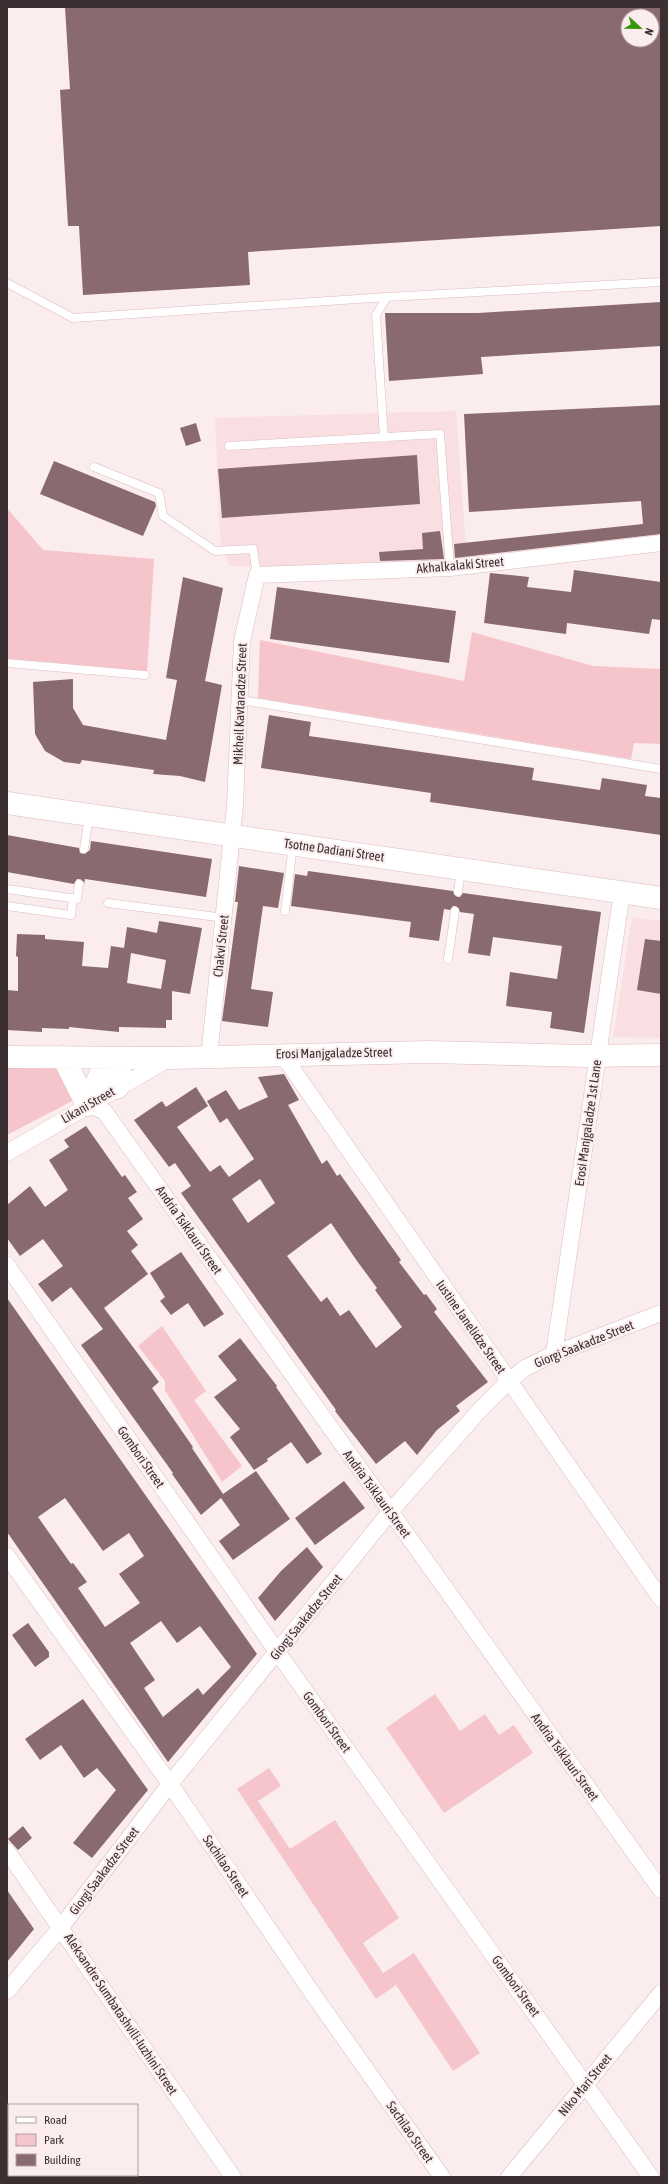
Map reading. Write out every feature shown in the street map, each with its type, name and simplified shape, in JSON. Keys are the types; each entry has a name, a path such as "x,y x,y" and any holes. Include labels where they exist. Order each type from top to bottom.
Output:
{"street":[{"name":"Akhalkalaki Street","path":"257,575 450,568 661,543"},
{"name":"Mikheil Kavtaradze Street","path":"232,836 241,700 242,641 257,575"},
{"name":"Tsotne Dadiani Street","path":"7,803 661,898"},
{"name":"Chakvi Street","path":"209,1057 232,836"},
{"name":"Erosi Manjgaladze 1st Lane","path":"554,1354 622,892"},
{"name":"Erosi Manjgaladze Street","path":"7,1057 170,1058 282,1054 428,1052 598,1056 661,1055"},
{"name":"Iustine Janelidze Street","path":"282,1054 661,1599"},
{"path":"63,1057 87,1105"},
{"path":"87,1105 113,1058"},
{"path":"113,1058 121,1074 117,1088"},
{"name":"Likani Street","path":"7,1153 170,1058"},
{"name":"Andria Tsiklauri Street","path":"87,1105 104,1111 661,1890"},
{"name":"Gombori Street","path":"7,1265 278,1653 586,2083 651,2177"},
{"name":"Giorgi Saakadze Street","path":"7,1991 61,1927 170,1784 278,1653 390,1512 479,1411 509,1381 525,1368 554,1354 661,1313"},
{"name":"Sachilao Street","path":"7,1556 170,1784 442,2177"},
{"name":"Aleksandre Sumbatashvili-Iuzhini Street","path":"7,1851 233,2177"},
{"name":"Niko Mari Street","path":"509,2177 661,1993"}],"lane":[{"path":"7,283 73,318 387,297 661,282"},
{"path":"384,438 376,315 387,297"},
{"path":"229,446 440,434 450,568"},
{"path":"94,467 159,493 163,516 215,551 253,549 257,575"},
{"path":"7,663 145,675"},
{"path":"241,700 661,769"},
{"path":"84,849 89,815"},
{"path":"285,911 293,844"},
{"path":"458,892 461,869"},
{"path":"7,889 77,899 79,884"},
{"path":"7,906 71,915 74,898"},
{"path":"108,903 224,918"},
{"path":"448,959 455,911"}],"shaded area":[{"path":"456,411 467,561 377,569 229,566 220,539 215,418"},
{"path":"632,917 661,921 661,1038 613,1037"}],"green space":[{"path":"7,508 43,550 154,559 147,673 7,660"},
{"path":"472,632 593,666 661,669 661,744 634,743 631,759 258,698 260,640 464,681"},
{"path":"7,1063 57,1064 76,1099 7,1135"},
{"path":"162,1326 206,1391 194,1400 242,1466 222,1482 165,1390 165,1381 138,1346"},
{"path":"435,1694 460,1731 485,1714 499,1735 514,1725 533,1753 444,1813 386,1728"},
{"path":"269,1768 281,1786 258,1801 290,1849 335,1820 399,1918 363,1943 383,1973 414,1953 480,2053 453,2071 396,1985 376,1999 237,1789"}],"building":[{"path":"65,7 661,7 661,226 248,252 250,285 83,295 79,226 68,226 60,90 70,89"},
{"path":"661,302 661,346 481,357 483,374 389,381 385,313 478,313"},
{"path":"661,405 661,534 455,558 454,544 643,524 641,501 469,512 464,414"},
{"path":"196,423 201,441 186,446 180,428"},
{"path":"417,455 420,504 222,518 218,469"},
{"path":"54,461 155,502 156,506 143,536 40,494"},
{"path":"440,531 444,559 380,561 379,552 423,549 422,533"},
{"path":"574,570 661,582 661,620 652,619 649,634 567,623 566,634 484,623 490,573 529,577 527,587 571,592"},
{"path":"183,577 223,588 205,681 222,685 205,782 180,776 153,774 154,770 82,760 80,764 64,762 45,751 35,734 33,682 73,679 73,708 83,725 166,740 177,680 166,678"},
{"path":"277,587 456,611 449,663 270,639"},
{"path":"269,715 311,722 309,736 534,768 532,780 600,790 602,778 647,785 645,796 661,798 661,835 430,802 431,793 261,768"},
{"path":"7,835 79,848 80,853 84,854 90,850 91,841 212,859 206,897 85,879 84,885 84,882 80,879 77,879 74,884 7,872"},
{"path":"239,866 284,873 278,908 263,906 251,989 273,992 268,1027 222,1021 238,902 235,902"},
{"path":"308,871 453,891 457,897 460,897 463,893 601,912 584,1033 550,1028 552,1012 506,1006 510,972 557,979 562,946 493,937 490,956 468,953 474,914 460,912 456,906 453,906 450,910 444,909 439,941 409,937 411,922 291,906 295,874 307,876"},
{"path":"159,921 202,928 190,994 172,991 172,1020 166,1020 166,1028 119,1027 119,1032 69,1027 69,1029 42,1028 42,1032 7,1030 7,990 18,991 18,957 16,956 17,934 45,935 45,939 84,942 82,966 108,968 111,946 124,948 127,927 157,933","holes":["131,953 166,960 161,989 127,983"]},
{"path":"645,939 661,941 661,994 637,990"},
{"path":"284,1074 299,1100 288,1105 322,1164 327,1160 337,1176 340,1174 401,1260 399,1262 424,1295 426,1294 437,1309 434,1312 488,1382 456,1406 460,1411 437,1430 417,1455 405,1441 376,1464 335,1411 336,1410 181,1193 191,1186 175,1163 169,1167 134,1120 162,1101 166,1107 196,1087 208,1106 177,1127 210,1172 220,1165 229,1177 254,1159 227,1118 220,1123 207,1101 226,1090 239,1110 268,1097 258,1077","holes":["260,1179 275,1203 248,1223 232,1199","331,1223 377,1288 375,1290 402,1327 376,1348 349,1310 340,1316 327,1297 321,1302 287,1256"]},
{"path":"86,1126 122,1177 125,1175 137,1192 128,1198 143,1219 127,1231 138,1245 131,1251 148,1274 104,1308 159,1382 152,1388 193,1447 192,1448 223,1494 256,1471 290,1519 233,1560 219,1541 240,1525 221,1498 201,1515 172,1474 173,1473 81,1345 103,1329 71,1287 52,1302 38,1284 63,1266 43,1239 20,1256 7,1238 7,1205 30,1186 45,1207 68,1190 49,1160 69,1147 64,1140"},
{"path":"181,1252 224,1314 204,1327 188,1303 171,1315 160,1301 165,1297 150,1273"},
{"path":"7,1298 257,1654 168,1762 7,1532","holes":["65,1498 103,1551 129,1533 144,1556 119,1574 140,1603 105,1627 78,1588 87,1582 73,1563 71,1564 38,1517","161,1621 177,1643 200,1626 231,1667 203,1695 198,1688 163,1717 144,1688 155,1680 130,1643"]},
{"path":"240,1338 277,1386 276,1387 322,1454 307,1464 291,1442 267,1459 268,1461 254,1470 230,1437 240,1429 214,1397 237,1380 218,1356"},
{"path":"344,1481 365,1508 315,1545 295,1518"},
{"path":"307,1547 323,1567 275,1621 258,1598 281,1571"},
{"path":"28,1623 49,1652 49,1657 35,1667 12,1635"},
{"path":"83,1699 148,1790 92,1858 73,1843 116,1790 97,1768 84,1778 61,1745 40,1760 25,1739"},
{"path":"23,1826 32,1838 18,1850 8,1839"},
{"path":"7,1890 34,1929 7,1962"}]}
